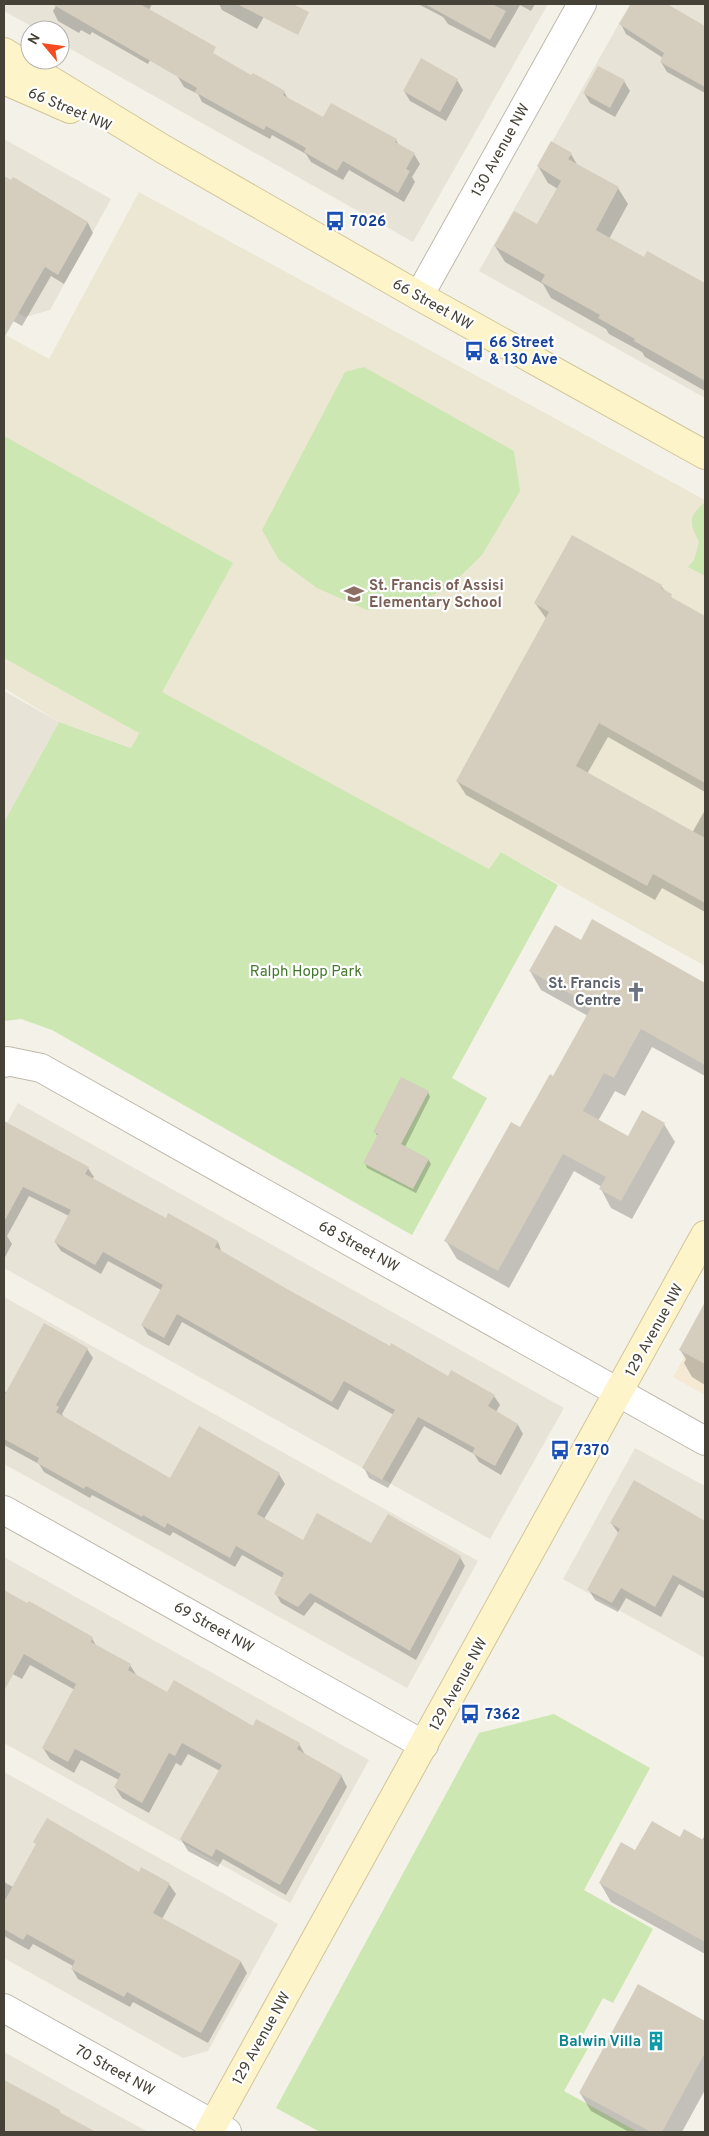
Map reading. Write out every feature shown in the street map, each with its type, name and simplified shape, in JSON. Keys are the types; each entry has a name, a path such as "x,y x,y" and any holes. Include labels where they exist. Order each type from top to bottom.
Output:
{"street":[{"name":"130 Avenue NW","path":"419,296 582,4"},
{"name":"66 Street NW","path":"4,52 163,149 419,296 705,456"},
{"name":"66 Street NW","path":"4,80 163,149"},
{"name":"68 Street NW","path":"6,1062 41,1068 705,1441"},
{"name":"129 Avenue NW","path":"217,2130 424,1745 705,1236"},
{"name":"69 Street NW","path":"4,1510 424,1745"},
{"name":"70 Street NW","path":"4,2008 217,2130"}],"shaded area":[{"path":"4,4 548,4 413,242 70,49 70,20 20,20 4,11"},
{"path":"630,4 705,4 705,398 479,271"},
{"path":"4,139 111,199 50,310 25,317 4,305"},
{"name":"St. Francis of Assisi Elementary School","path":"139,192 705,500 705,966 501,852 489,869 162,693 132,748 59,722 4,688 4,334 49,359"},
{"path":"4,691 59,722 4,822"},
{"path":"18,1103 564,1408 490,1539 4,1268 4,1128"},
{"path":"4,1297 478,1561 407,1688 4,1464"},
{"path":"705,1320 705,1395 673,1377"},
{"path":"635,1448 705,1486 705,1658 563,1579"},
{"path":"4,1557 369,1760 290,1903 4,1743"},
{"path":"4,1772 278,1924 208,2051 183,2058 4,1958"},
{"path":"4,2052 83,2096 148,2132 4,2132"}],"green space":[{"path":"364,367 514,451 520,491 482,555 447,589 406,607 367,610 317,588 279,560 262,530 345,372"},
{"name":"Ralph Hopp Park","path":"4,436 233,563 162,692 489,869 501,852 558,885 452,1078 487,1098 412,1235 52,1030 21,1019 4,1021 4,822 59,722 131,748 144,725 139,733 4,658"},
{"path":"705,502 705,576 688,567 694,560 699,542 692,525 693,516"},
{"path":"554,1714 650,1768 584,1890 653,1929 613,2003 603,1998 579,2042 588,2048 564,2091 638,2132 320,2132 276,2108 479,1733"}],"building":[{"path":"52,4 140,4 216,47 213,53 251,75 253,73 285,91 283,95 323,117 331,103 397,139 395,142 415,153 406,169 410,171 398,193 343,161 337,171 304,152 306,148 266,126 264,130 195,92 197,88"},
{"path":"237,4 293,4 309,12 298,35"},
{"path":"425,4 492,4 506,11 490,40"},
{"path":"631,4 667,4 705,26 705,87 660,62 664,53 619,24"},
{"path":"421,58 458,79 440,112 403,91"},
{"path":"598,66 625,80 610,108 583,93"},
{"path":"551,141 572,153 568,159 619,187 596,230 644,257 647,251 705,283 705,381 634,341 635,339 598,318 600,315 541,282 545,275 494,246 514,211 537,224 561,181 537,166"},
{"path":"4,176 11,180 13,177 88,222 58,275 45,267 4,338"},
{"path":"572,535 662,585 661,588 672,594 671,597 705,616 705,783 599,723 576,766 705,838 705,903 653,874 647,886 456,781 549,612 534,603"},
{"path":"592,919 705,983 705,1065 641,1029 614,1078 604,1073 583,1111 628,1136 642,1110 665,1123 621,1201 599,1189 606,1177 563,1154 498,1271 444,1241 511,1122 520,1127 550,1074 553,1076 592,1006 529,971 555,925 581,940"},
{"path":"401,1077 429,1091 401,1144 429,1159 413,1189 363,1163 378,1134 373,1132"},
{"path":"4,1121 89,1167 85,1174 166,1218 168,1213 218,1241 215,1247 287,1289 390,1346 391,1343 448,1376 451,1370 495,1395 488,1406 518,1424 495,1466 472,1453 475,1448 418,1417 382,1480 362,1468 395,1410 344,1381 332,1402 177,1314 164,1338 141,1325 163,1285 103,1252 95,1265 54,1242 71,1210 23,1187 4,1222"},
{"path":"705,1302 705,1364 679,1350"},
{"path":"44,1323 88,1348 56,1405 59,1407 56,1412 170,1478 199,1426 280,1473 257,1514 303,1540 317,1513 371,1543 388,1514 461,1556 410,1651 310,1593 298,1607 274,1594 284,1573 236,1546 230,1558 167,1523 165,1528 143,1515 142,1517 86,1486 84,1489 37,1463 39,1458 4,1439 4,1396"},
{"path":"634,1480 705,1521 705,1592 673,1575 655,1607 621,1588 612,1603 587,1590 620,1529 610,1523"},
{"path":"4,1590 27,1603 29,1601 93,1637 91,1642 131,1664 128,1670 167,1692 174,1680 253,1726 256,1719 300,1743 297,1749 342,1775 280,1885 216,1849 212,1857 180,1839 222,1765 182,1743 175,1756 169,1753 142,1803 114,1787 121,1774 75,1749 68,1762 42,1748 76,1684 24,1654 4,1691"},
{"path":"47,1818 139,1872 141,1867 170,1883 153,1913 241,1961 201,2033 127,1992 124,1997 71,1969 75,1961 27,1934 23,1940 4,1929 4,1902 36,1844 33,1842"},
{"path":"652,1821 680,1837 684,1829 705,1841 705,1942 599,1883 621,1842 635,1850"},
{"name":"Balwin Villa","path":"638,1984 705,2021 705,2053 662,2132 651,2132 579,2093"},
{"path":"4,2080 60,2110 59,2112 96,2132 4,2132"}],"place":[{"name":"7026","path":"335,221"},
{"name":"66 Street & 130 Ave","path":"474,351"},
{"name":"St. Francis of Assisi Elementary School","path":"354,594"},
{"name":"St. Francis Centre","path":"636,992"},
{"name":"7370","path":"560,1450"},
{"name":"7362","path":"470,1714"},
{"name":"Balwin Villa","path":"656,2041"}]}
